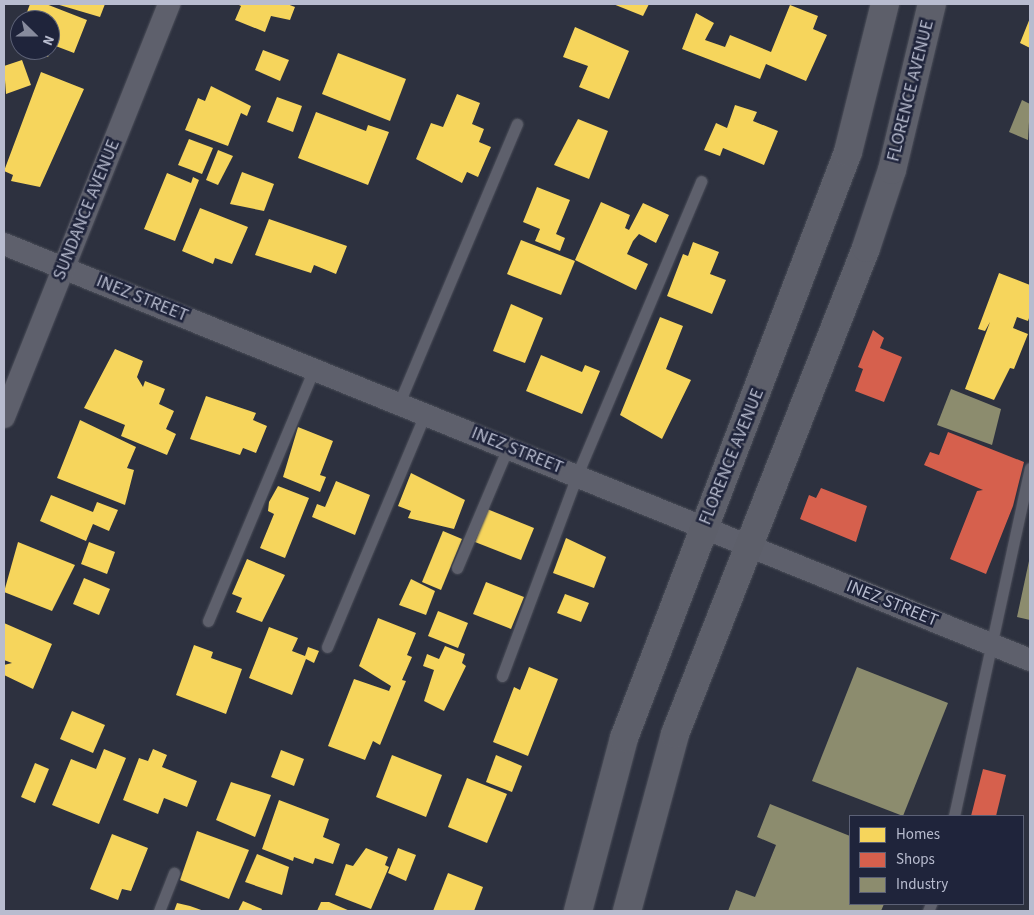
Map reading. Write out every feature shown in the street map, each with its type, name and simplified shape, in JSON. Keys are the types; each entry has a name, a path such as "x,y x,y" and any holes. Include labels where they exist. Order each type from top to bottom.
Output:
{"main road":[{"name":"FLORENCE AVENUE","path":"578,911 624,738 703,527 848,152 885,4"},
{"name":"FLORENCE AVENUE","path":"628,911 675,734 868,240 892,170 932,4"}],"street":[{"name":"SUNDANCE AVENUE","path":"4,417 170,4"},
{"name":"INEZ STREET","path":"4,244 1030,660"}],"lane":[{"path":"399,403 517,124"},
{"path":"502,676 577,475 701,181"},
{"path":"208,621 314,369"},
{"path":"327,647 425,414"},
{"path":"457,568 508,447"},
{"path":"954,815 989,643 1030,468"},
{"path":"159,911 174,873"}],"building: Homes":[{"path":"30,4 46,4 87,20 74,53 60,48 60,10 28,10"},
{"path":"56,4 105,4 100,17"},
{"path":"237,4 287,4 295,7 290,20 271,16 265,32 235,20 241,6"},
{"path":"613,4 649,4 643,16"},
{"path":"790,5 818,16 813,29 827,35 806,81 766,64 760,79 682,49 696,13 714,23 705,40 725,47 730,35 771,52"},
{"path":"1030,18 1030,48 1020,43"},
{"path":"575,27 629,51 609,99 579,87 588,66 563,57"},
{"path":"263,50 289,60 280,81 255,70"},
{"path":"338,53 406,79 390,121 322,94"},
{"path":"22,60 31,85 6,94 4,66"},
{"path":"41,72 84,89 40,187 11,181 13,175 4,171"},
{"path":"211,86 251,106 247,116 241,113 228,146 185,130 198,98 205,101"},
{"path":"457,94 480,103 472,124 484,129 479,142 491,147 478,177 467,172 462,183 416,159 431,123 443,127"},
{"path":"277,97 302,106 293,132 267,122"},
{"path":"735,105 757,112 753,121 778,131 764,165 723,148 720,156 704,150 716,123 727,128"},
{"path":"316,112 366,131 368,125 389,132 368,185 298,158"},
{"path":"578,119 608,131 589,179 554,165"},
{"path":"189,139 213,148 202,174 178,165"},
{"path":"218,150 233,156 218,185 206,180"},
{"path":"242,172 274,184 264,211 230,204"},
{"path":"167,173 191,183 193,177 199,180 175,241 144,229"},
{"path":"537,187 570,200 556,234 565,238 560,251 535,241 540,229 523,222"},
{"path":"601,202 630,215 625,228 629,230 643,203 669,215 656,243 639,234 633,241 627,254 648,264 636,290 575,260"},
{"path":"200,208 248,227 232,264 215,258 213,264 182,251"},
{"path":"269,219 347,246 336,274 314,265 311,273 255,255"},
{"path":"521,240 575,261 561,295 507,274"},
{"path":"693,242 719,252 710,274 726,280 712,314 667,296 683,254 688,256"},
{"path":"999,273 1030,285 1030,315 1028,321 1017,317 1013,328 1028,334 1014,369 1010,368 994,400 965,389 990,322 985,331 978,329"},
{"path":"511,304 543,318 525,363 493,351"},
{"path":"660,317 683,326 666,369 691,380 662,439 620,415"},
{"path":"115,349 143,361 137,377 143,387 145,381 165,389 159,404 174,411 166,429 176,434 167,455 121,436 125,425 84,408"},
{"path":"541,355 582,372 585,365 600,371 582,414 526,391"},
{"path":"206,396 256,413 253,420 267,426 256,453 243,448 240,455 190,439"},
{"path":"80,420 136,447 127,468 134,470 125,505 57,478"},
{"path":"298,427 333,441 320,475 326,477 320,492 283,477"},
{"path":"411,473 465,500 454,529 408,518 411,511 398,506"},
{"path":"336,481 370,495 355,535 312,517 317,504 325,507"},
{"path":"278,486 309,498 285,558 260,548 274,514 268,511 269,502"},
{"path":"51,495 93,512 97,502 118,510 109,531 93,524 86,541 40,521"},
{"path":"487,509 534,528 521,560 475,542"},
{"path":"443,531 462,539 441,590 422,582"},
{"path":"566,538 606,557 594,588 553,573"},
{"path":"18,542 75,565 52,611 4,592"},
{"path":"89,542 115,552 107,574 81,564"},
{"path":"247,559 285,575 262,622 236,612 242,598 232,594"},
{"path":"84,578 110,589 99,615 73,604"},
{"path":"411,579 435,591 426,615 399,605"},
{"path":"486,582 524,597 511,629 473,614"},
{"path":"565,594 589,603 581,622 557,613"},
{"path":"438,611 468,623 458,648 428,636"},
{"path":"378,618 416,633 407,655 412,657 402,680 406,681 380,745 373,741 365,760 328,746 354,679 389,691 391,686 359,666"},
{"path":"4,623 52,644 33,689 4,675 4,665 12,663 4,660"},
{"path":"269,627 298,638 292,651 305,656 308,647 319,651 314,663 306,659 292,695 249,678"},
{"path":"194,645 213,652 211,658 242,669 226,714 176,695"},
{"path":"445,646 465,654 462,663 466,666 444,711 424,701 434,670 423,666 427,654 439,659"},
{"path":"529,667 558,679 528,756 493,742 514,687 520,690"},
{"path":"72,711 105,725 93,753 60,739"},
{"path":"104,749 126,758 99,824 52,805 71,759 96,769"},
{"path":"153,749 167,755 162,767 197,781 187,807 164,798 158,814 123,800 139,758 148,761"},
{"path":"281,750 304,759 294,786 271,777"},
{"path":"392,755 442,775 426,817 376,797"},
{"path":"496,755 522,766 512,792 486,782"},
{"path":"35,763 49,769 35,803 21,797"},
{"path":"467,778 507,794 487,843 448,827"},
{"path":"231,782 271,795 255,837 216,820"},
{"path":"279,800 329,819 323,837 340,844 333,864 315,858 313,864 294,857 293,861 262,849"},
{"path":"197,831 249,850 229,899 180,880"},
{"path":"112,834 148,848 131,891 122,889 118,900 90,889"},
{"path":"366,848 388,857 385,865 389,867 371,909 335,895 346,864 353,866"},
{"path":"398,848 416,855 406,881 388,873"},
{"path":"257,854 289,867 282,895 245,882"},
{"path":"448,873 483,887 474,911 433,911"},
{"path":"243,901 262,909 261,911 238,911"},
{"path":"321,902 329,902 350,911 317,911"},
{"path":"177,903 190,906 204,911 174,911"}],"building: Shops":[{"path":"873,330 884,338 880,348 902,357 884,402 855,391 863,369 858,367"},
{"path":"948,432 1024,462 1013,506 986,574 950,559 977,491 983,490 924,465 930,452 939,455"},
{"path":"821,488 867,506 856,542 800,519 809,495 816,498"},
{"path":"983,769 1006,775 996,815 971,815"}],"building: Industry":[{"path":"1022,100 1030,104 1028,140 1009,132"},
{"path":"951,389 1001,409 992,445 937,425"},
{"path":"1030,561 1030,620 1017,617"},
{"path":"857,667 948,703 903,815 812,781"},
{"path":"770,804 849,836 849,905 884,905 881,911 728,911 736,890 755,897 776,845 757,837"}]}
